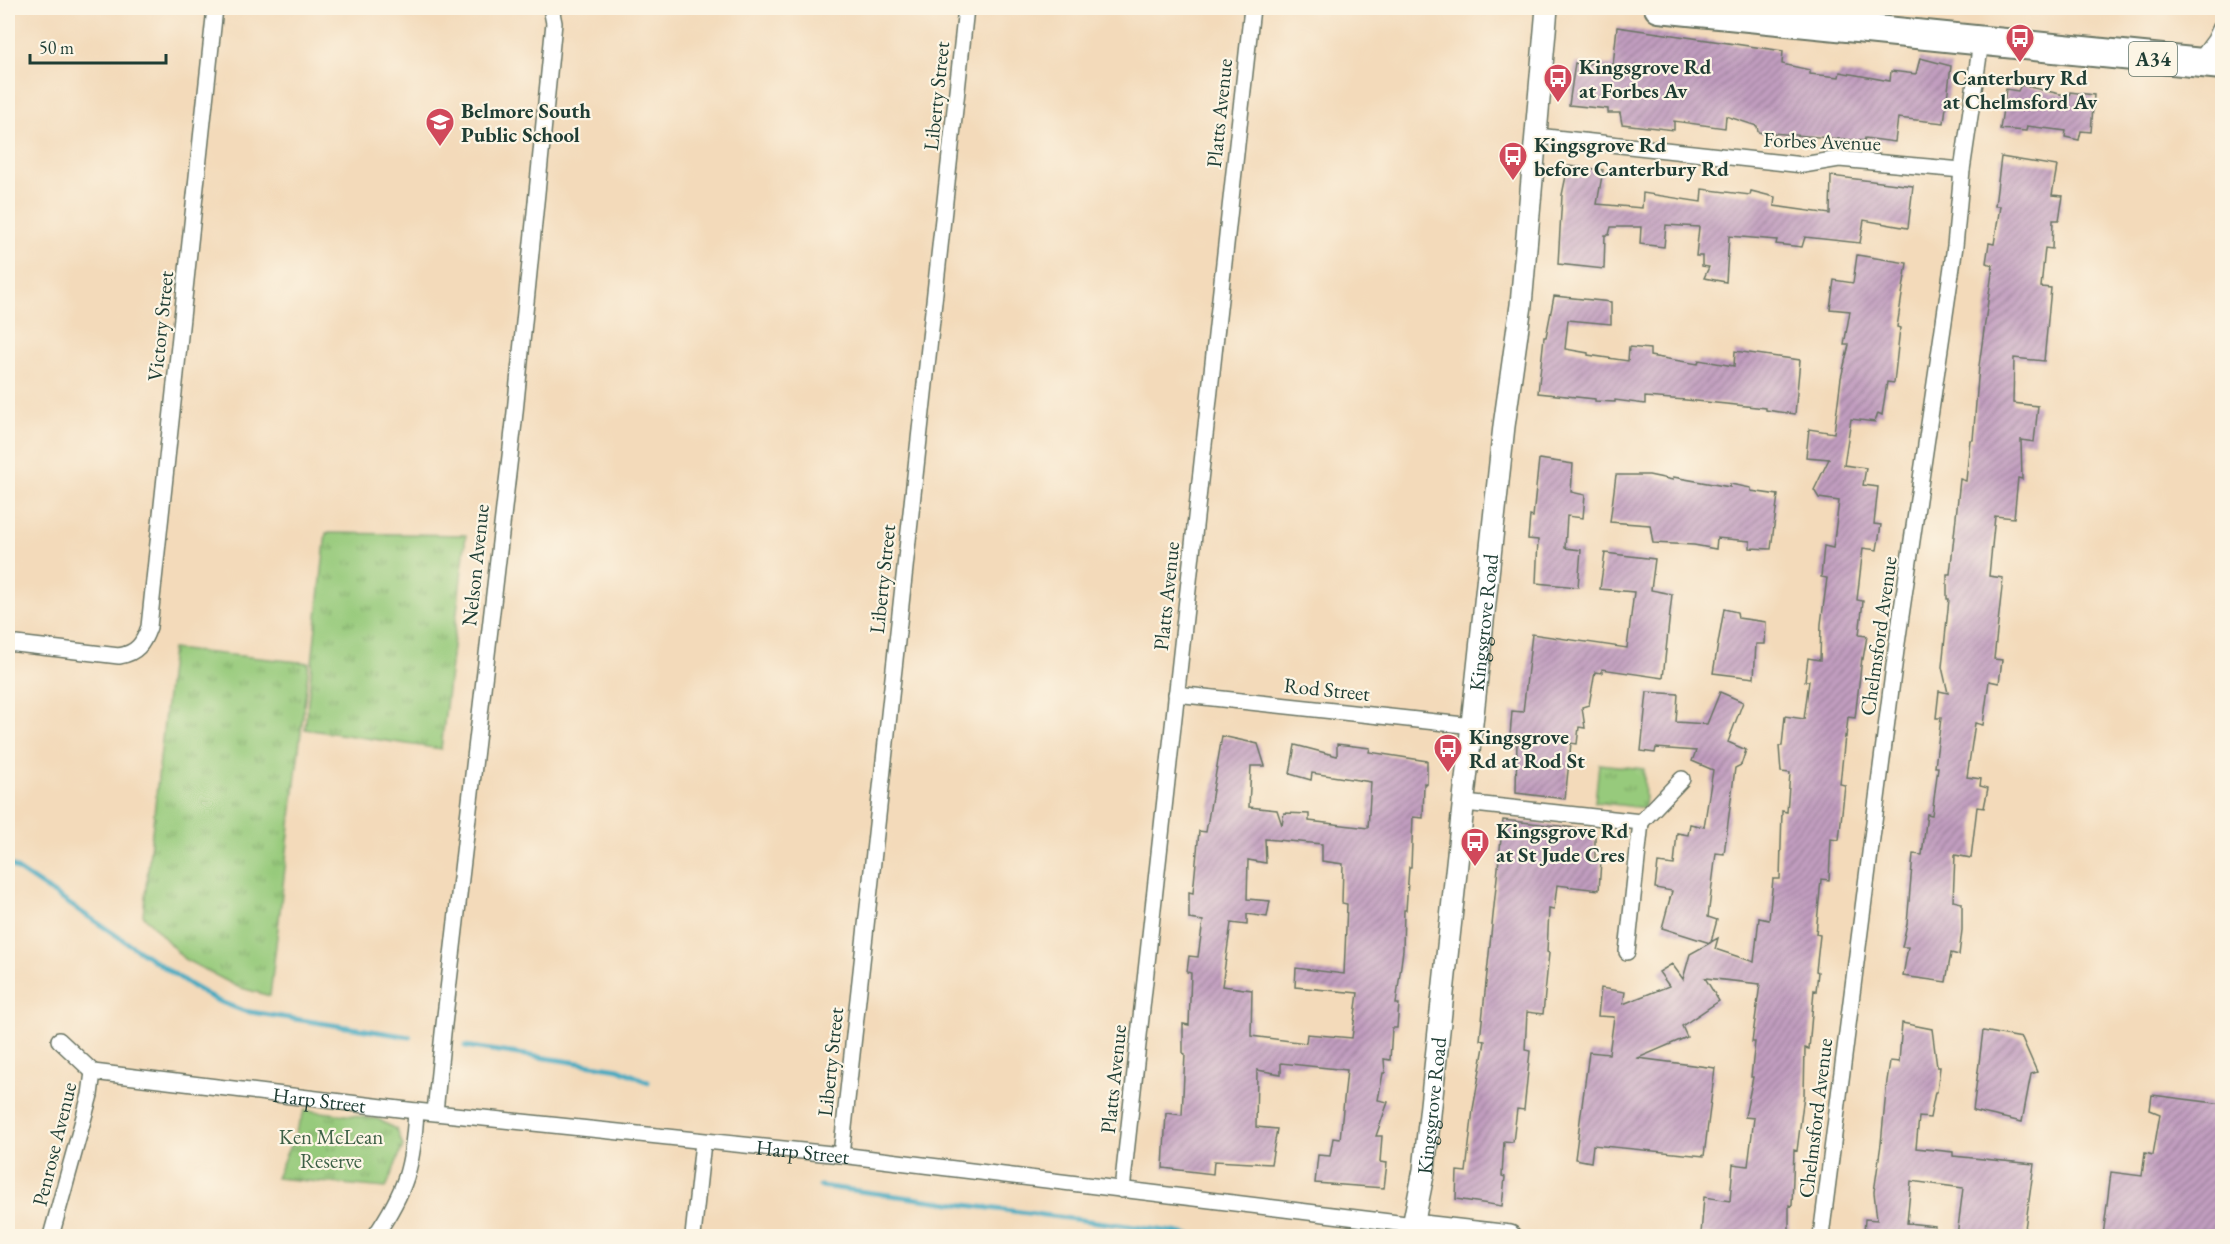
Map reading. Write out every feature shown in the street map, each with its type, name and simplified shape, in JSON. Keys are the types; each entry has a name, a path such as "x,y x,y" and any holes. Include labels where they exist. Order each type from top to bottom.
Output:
{"highway":[{"name":"A34","path":"1659,8 2210,64"}],"main road":[{"name":"Kingsgrove Road","path":"1412,1231 1424,1170 1504,426 1521,306 1547,8"},
{"name":"Harp Street","path":"1412,1231 1510,1236"}],"street":[{"name":"Victory Street","path":"8,644 107,656 131,654 140,647 149,627 214,8"},
{"name":"Nelson Avenue","path":"435,1112 442,1033 514,422 552,15 561,8"},
{"name":"Liberty Street","path":"841,1155 966,8"},
{"name":"Platts Avenue","path":"1122,1190 1252,8"},
{"path":"2210,64 2216,40 2223,25"},
{"name":"Chelmsford Avenue","path":"1821,1236 1896,650 1955,246 1962,170 1981,42"},
{"name":"Forbes Avenue","path":"1537,136 1803,165 1839,159 1962,170"},
{"name":"Rod Street","path":"1176,694 1473,726"},
{"path":"1627,952 1641,822 1682,779"},
{"path":"1465,803 1641,822"},
{"name":"Penrose Avenue","path":"51,1236 90,1095 93,1072 59,1040"},
{"name":"Harp Street","path":"93,1072 416,1111 841,1155 1122,1190 1412,1231"},
{"path":"375,1236 403,1190 412,1161 416,1111"},
{"path":"693,1236 703,1142"}],"green space":[{"path":"326,533 466,535 441,749 305,729"},
{"path":"172,649 309,663 270,996 238,987 184,959 143,915"},
{"path":"1599,764 1644,769 1645,808 1595,802"},
{"name":"Ken McLean Reserve","path":"305,1110 378,1119 397,1130 403,1146 386,1188 276,1178"}],"building":[{"path":"1617,27 1783,51 1782,64 1810,70 1810,74 1839,77 1840,72 1890,81 1891,71 1916,74 1920,58 1951,66 1944,123 1898,118 1895,142 1773,133 1773,136 1758,132 1757,126 1726,116 1725,128 1674,121 1674,130 1622,124 1620,113 1608,113 1608,109 1569,105 1575,63 1613,65"},
{"path":"2021,85 2069,96 2070,92 2094,95 2091,132 2081,131 2079,140 2065,137 2066,131 2027,126 2026,131 2000,129 2006,89 2018,91"},
{"path":"2001,157 2057,166 2052,195 2063,196 2059,220 2053,220 2052,249 2045,248 2041,287 2051,288 2044,361 2014,358 2013,403 2038,406 2034,442 2021,440 2022,479 2018,478 2014,518 1995,516 1989,576 2003,578 1994,659 2002,660 1999,683 1989,681 1983,725 1975,723 1967,777 1981,779 1980,786 1988,788 1984,808 1977,807 1971,858 1955,855 1953,901 1962,903 1962,930 1959,955 1951,953 1946,982 1903,976 1908,947 1902,947 1907,924 1913,854 1922,855 1927,814 1932,815 1941,718 1936,718 1939,691 1948,693 1942,667 1949,599 1947,599 1947,574 1950,574 1960,479 1966,481 1970,440 1973,440 1979,366 1993,265 1986,263 1989,243 1994,244 2000,206 1995,206"},
{"path":"1568,166 1603,170 1597,204 1642,208 1643,193 1701,202 1702,189 1750,195 1751,191 1775,197 1774,206 1830,214 1831,176 1913,186 1908,228 1864,220 1860,243 1805,237 1802,247 1776,244 1777,240 1729,236 1726,282 1704,278 1709,267 1702,266 1702,256 1696,256 1699,227 1666,225 1664,247 1640,244 1641,227 1611,227 1609,235 1605,235 1604,269 1558,264 1562,195"},
{"path":"1857,255 1907,263 1897,327 1900,328 1894,383 1887,382 1882,415 1878,413 1875,422 1851,419 1844,465 1866,468 1863,485 1878,487 1874,524 1881,525 1877,550 1863,548 1857,600 1863,601 1859,635 1867,636 1855,718 1848,717 1845,736 1840,784 1845,785 1839,840 1831,839 1829,880 1821,879 1816,934 1820,935 1816,971 1818,972 1816,991 1814,990 1809,1049 1805,1048 1804,1095 1797,1151 1794,1150 1789,1236 1701,1234 1704,1197 1730,1201 1733,1164 1748,1166 1754,1118 1745,1117 1753,1077 1751,1077 1755,1042 1752,1042 1760,984 1705,978 1719,1001 1682,1026 1687,1037 1638,1058 1715,1068 1704,1156 1593,1145 1591,1162 1575,1159 1589,1052 1609,1054 1614,1017 1598,1016 1601,988 1625,992 1623,1004 1669,986 1659,972 1672,964 1683,979 1690,954 1710,943 1662,928 1672,891 1655,888 1658,863 1674,865 1677,833 1688,835 1690,824 1704,827 1713,770 1692,761 1696,751 1656,748 1655,753 1641,751 1647,692 1678,694 1676,722 1707,724 1720,692 1743,702 1728,742 1746,750 1741,765 1735,768 1724,854 1716,853 1708,917 1717,920 1711,942 1718,938 1715,949 1754,962 1759,918 1769,920 1773,879 1780,879 1782,811 1787,812 1790,773 1781,772 1779,746 1782,746 1785,716 1804,719 1809,681 1805,681 1808,658 1820,660 1821,624 1827,578 1821,577 1824,546 1833,548 1839,501 1819,498 1814,490 1829,459 1806,457 1809,429 1834,433 1841,378 1849,345 1844,345 1850,311 1830,309 1834,280 1853,283"},
{"path":"1554,296 1611,302 1611,324 1568,320 1565,349 1588,353 1588,355 1628,361 1629,347 1650,349 1650,356 1698,364 1699,360 1734,366 1735,351 1800,360 1795,414 1766,410 1766,408 1686,400 1645,397 1645,404 1615,400 1615,402 1595,401 1595,399 1538,393 1544,337 1546,337"},
{"path":"1539,459 1573,464 1571,492 1585,495 1583,518 1567,516 1565,548 1581,550 1578,587 1536,583 1538,540 1528,539 1530,516 1533,517"},
{"path":"1616,475 1649,475 1673,480 1673,477 1730,487 1730,484 1751,488 1751,491 1778,495 1771,549 1750,548 1750,541 1717,538 1716,549 1694,545 1653,543 1650,525 1610,522"},
{"path":"1605,553 1655,559 1651,590 1672,594 1663,678 1602,669 1602,673 1595,672 1589,705 1582,707 1585,728 1579,727 1577,744 1571,743 1565,799 1516,793 1517,737 1510,736 1512,711 1523,712 1532,634 1627,648 1634,592 1600,589"},
{"path":"1724,609 1737,612 1738,618 1766,622 1765,644 1756,644 1754,678 1713,673"},
{"path":"1222,736 1258,744 1265,766 1251,766 1249,807 1277,810 1282,825 1284,813 1309,814 1309,821 1368,828 1371,782 1312,773 1311,780 1290,774 1295,745 1337,756 1337,744 1370,748 1369,752 1427,761 1423,818 1413,817 1411,867 1409,867 1406,910 1404,910 1403,950 1396,1004 1399,1004 1397,1028 1392,1028 1390,1060 1384,1059 1385,1073 1383,1073 1378,1100 1388,1102 1376,1136 1382,1136 1380,1162 1387,1163 1384,1188 1315,1183 1318,1155 1330,1156 1333,1138 1340,1139 1347,1070 1281,1063 1281,1074 1257,1070 1256,1127 1277,1129 1271,1164 1214,1161 1213,1174 1163,1168 1166,1113 1182,1115 1185,1054 1183,1053 1183,1024 1189,1025 1191,973 1187,972 1189,956 1198,957 1203,921 1189,919 1189,892 1193,893 1199,831 1206,832","holes":["1265,839 1322,844 1322,861 1343,864 1342,903 1347,904 1344,974 1296,968 1295,987 1358,993 1352,1038 1307,1034 1306,1043 1251,1036 1252,990 1222,986 1231,923 1247,925 1247,914 1267,917 1270,901 1247,899 1248,860 1266,863"]},
{"path":"1503,820 1595,830 1595,861 1601,861 1599,890 1557,885 1554,910 1549,909 1547,952 1549,953 1543,1014 1527,1012 1525,1050 1530,1051 1524,1110 1517,1109 1513,1142 1504,1141 1502,1176 1505,1177 1502,1206 1456,1199 1457,1171 1466,1172 1473,1109 1485,1041 1480,1040"},
{"path":"1902,1023 1932,1029 1937,1067 1940,1067 1937,1092 1935,1092 1930,1118 1919,1117 1916,1148 1953,1152 1953,1156 2034,1164 2024,1236 1957,1236 1963,1188 1911,1181 1907,1223 1935,1226 1934,1236 1878,1236 1864,1233 1865,1219 1877,1220 1874,1192 1887,1081 1890,1061 1899,1062"},
{"path":"1983,1031 2022,1038 2037,1072 2031,1074 2022,1122 1973,1111"},
{"path":"2152,1095 2223,1104 2223,1236 2103,1236 2111,1172 2142,1176 2145,1153 2153,1155 2160,1114 2150,1110"}],"waterway":[{"path":"8,863 218,1001 244,1011 410,1037"},
{"path":"465,1046 619,1069 648,1082"},
{"path":"820,1186 1193,1236"}],"place":[{"name":"Canterbury Rd at Chelmsford Av","path":"2020,64"},
{"name":"Kingsgrove Rd at Forbes Av","path":"1558,104"},
{"name":"Belmore South Public School","path":"440,148"},
{"name":"Kingsgrove Rd before Canterbury Rd","path":"1513,182"},
{"name":"Kingsgrove Rd at Rod St","path":"1448,774"},
{"name":"Kingsgrove Rd at St Jude Cres","path":"1475,868"}]}
